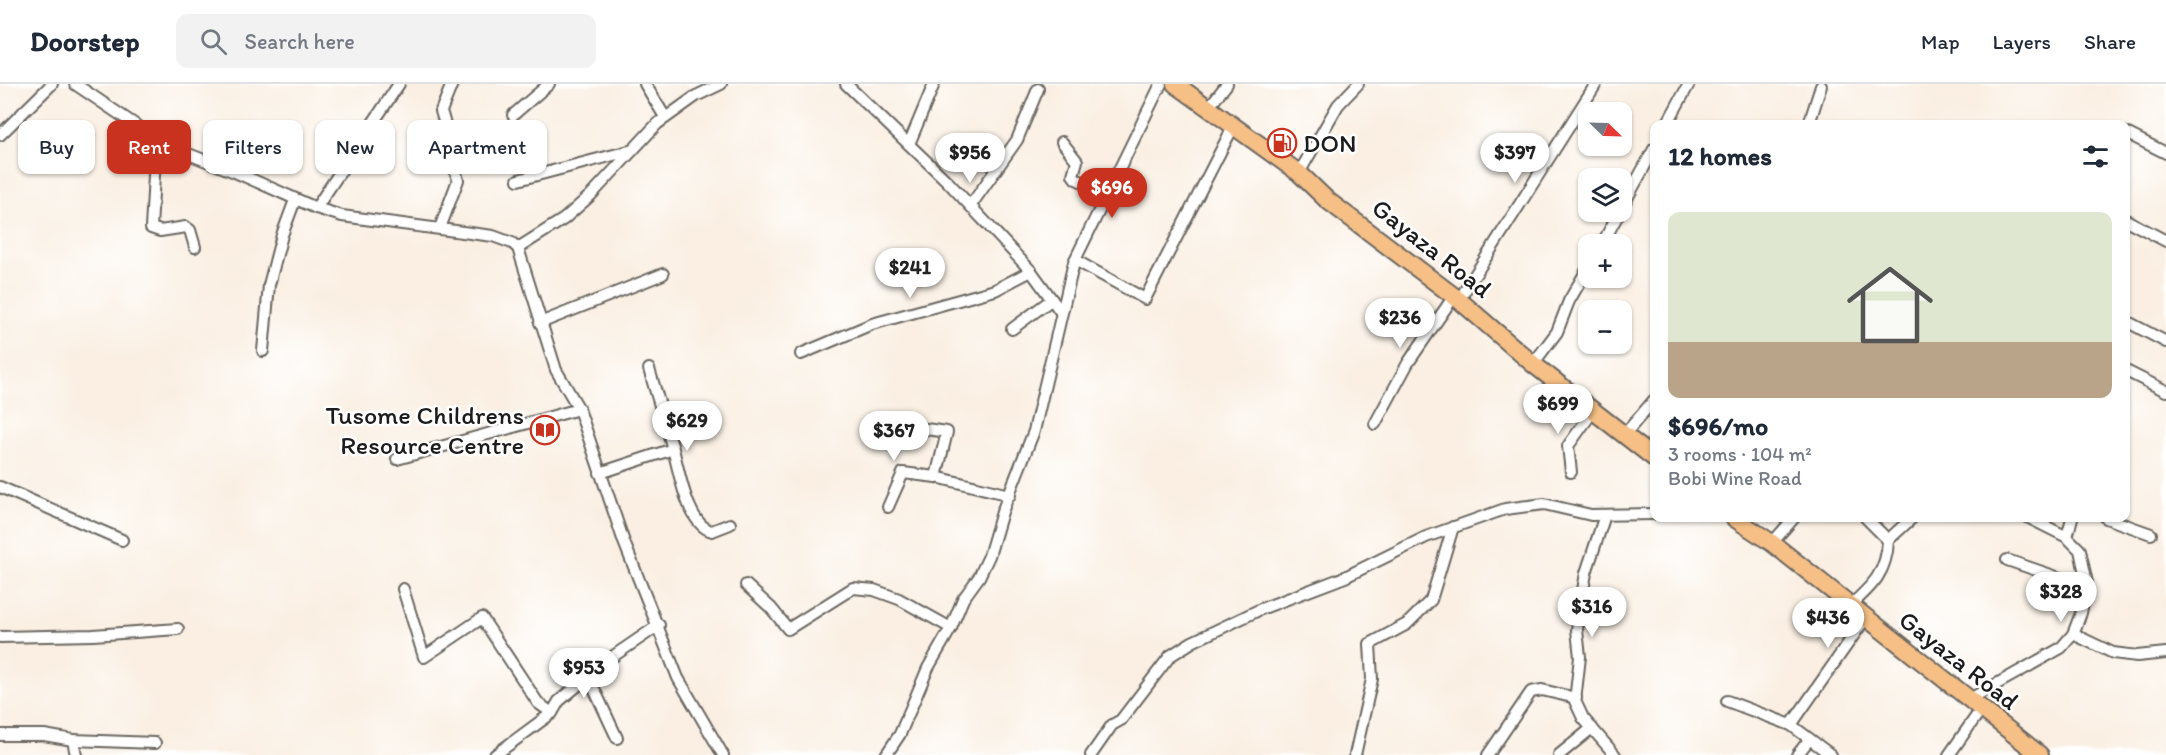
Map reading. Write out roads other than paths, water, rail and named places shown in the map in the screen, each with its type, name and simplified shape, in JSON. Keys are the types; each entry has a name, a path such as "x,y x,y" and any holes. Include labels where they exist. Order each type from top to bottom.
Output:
{"main road":[{"name":"Gayaza Road","path":"1175,84 1299,173 1328,200 1457,298 1533,364 1650,455"},
{"name":"Gayaza Road","path":"1740,522 1772,543 1849,607 2040,755"}],"street":[{"path":"0,135 52,84"},
{"path":"75,84 127,120"},
{"path":"316,208 399,84"},
{"path":"440,228 458,180 456,173 440,153 448,135 441,111 452,84"},
{"path":"513,115 549,84"},
{"path":"645,84 665,117"},
{"path":"518,249 564,219 591,195 643,136 665,117 696,96 721,84"},
{"path":"846,84 970,205 1031,271 1061,312"},
{"path":"909,144 934,84"},
{"path":"886,755 900,734 928,668 951,628 963,599 984,566 1034,430 1075,260 1086,233 1109,194 1161,84"},
{"path":"1209,107 1227,84"},
{"path":"1299,173 1338,105 1358,84"},
{"path":"1375,424 1408,363 1457,298 1596,84"},
{"path":"1669,120 1689,84"},
{"path":"1810,120 1821,86"},
{"path":"970,205 1017,140 1038,89"},
{"path":"1075,260 1145,299 1234,125"},
{"path":"2130,135 2166,153"},
{"path":"1062,142 1077,161 1073,175 1076,179 1109,194"},
{"path":"518,180 633,149"},
{"path":"191,155 296,200 342,216 493,236 512,243 518,249 556,370 579,409 624,542 659,625 678,678 723,755"},
{"path":"1607,234 1650,156"},
{"path":"154,174 151,228 160,231 186,227 190,230 195,247"},
{"path":"263,351 269,285 282,235 296,200"},
{"path":"2130,222 2166,241"},
{"path":"801,354 873,324 995,290 1031,271"},
{"path":"540,323 663,274"},
{"path":"1533,364 1557,332 1578,285"},
{"path":"1012,329 1051,300"},
{"path":"2130,323 2166,342"},
{"path":"650,369 688,501 699,525 712,531 730,524"},
{"path":"2130,372 2166,391"},
{"path":"1624,435 1650,405"},
{"path":"397,459 579,409"},
{"path":"1571,472 1568,446 1593,411"},
{"path":"919,428 947,432 936,477"},
{"path":"600,473 674,448"},
{"path":"888,507 903,473 936,477 1010,495"},
{"path":"0,487 122,540"},
{"path":"1091,755 1170,656 1192,642 1261,609 1345,577 1403,547 1505,509 1544,504 1591,515 1650,514"},
{"path":"1605,515 1586,573 1582,596 1577,630 1580,657 1576,698 1577,709 1615,755"},
{"path":"1772,543 1790,522"},
{"path":"1849,607 1870,588 1888,559 1888,540 1870,522"},
{"path":"1888,540 1908,522"},
{"path":"1949,755 1975,704 2061,648 2073,634 2086,587 2080,550 2067,537 2037,522"},
{"path":"2067,537 2071,522"},
{"path":"2117,522 2151,534"},
{"path":"1355,755 1371,686 1373,657 1370,644 1407,624 1431,600 1453,527"},
{"path":"2007,560 2086,587"},
{"path":"746,585 771,608 788,629 853,588 874,590 899,599 951,628"},
{"path":"403,589 424,657 482,618 538,703 552,713"},
{"path":"1791,725 1865,619"},
{"path":"495,755 552,713 559,701 615,655 659,625"},
{"path":"0,637 93,636 178,629"},
{"path":"2073,634 2113,653 2137,656 2166,653"},
{"path":"589,678 617,738"},
{"path":"1488,755 1531,692 1542,690 1576,698"},
{"path":"1727,701 1791,725 1831,755"},
{"path":"1559,755 1592,728"},
{"path":"0,735 44,735 73,740 155,743"},
{"path":"73,740 76,755"},
{"path":"1797,755 1809,740"}],"place":[{"name":"DON","path":"1282,143"},
{"name":"Tusome Childrens Resource Centre","path":"545,430"}]}
